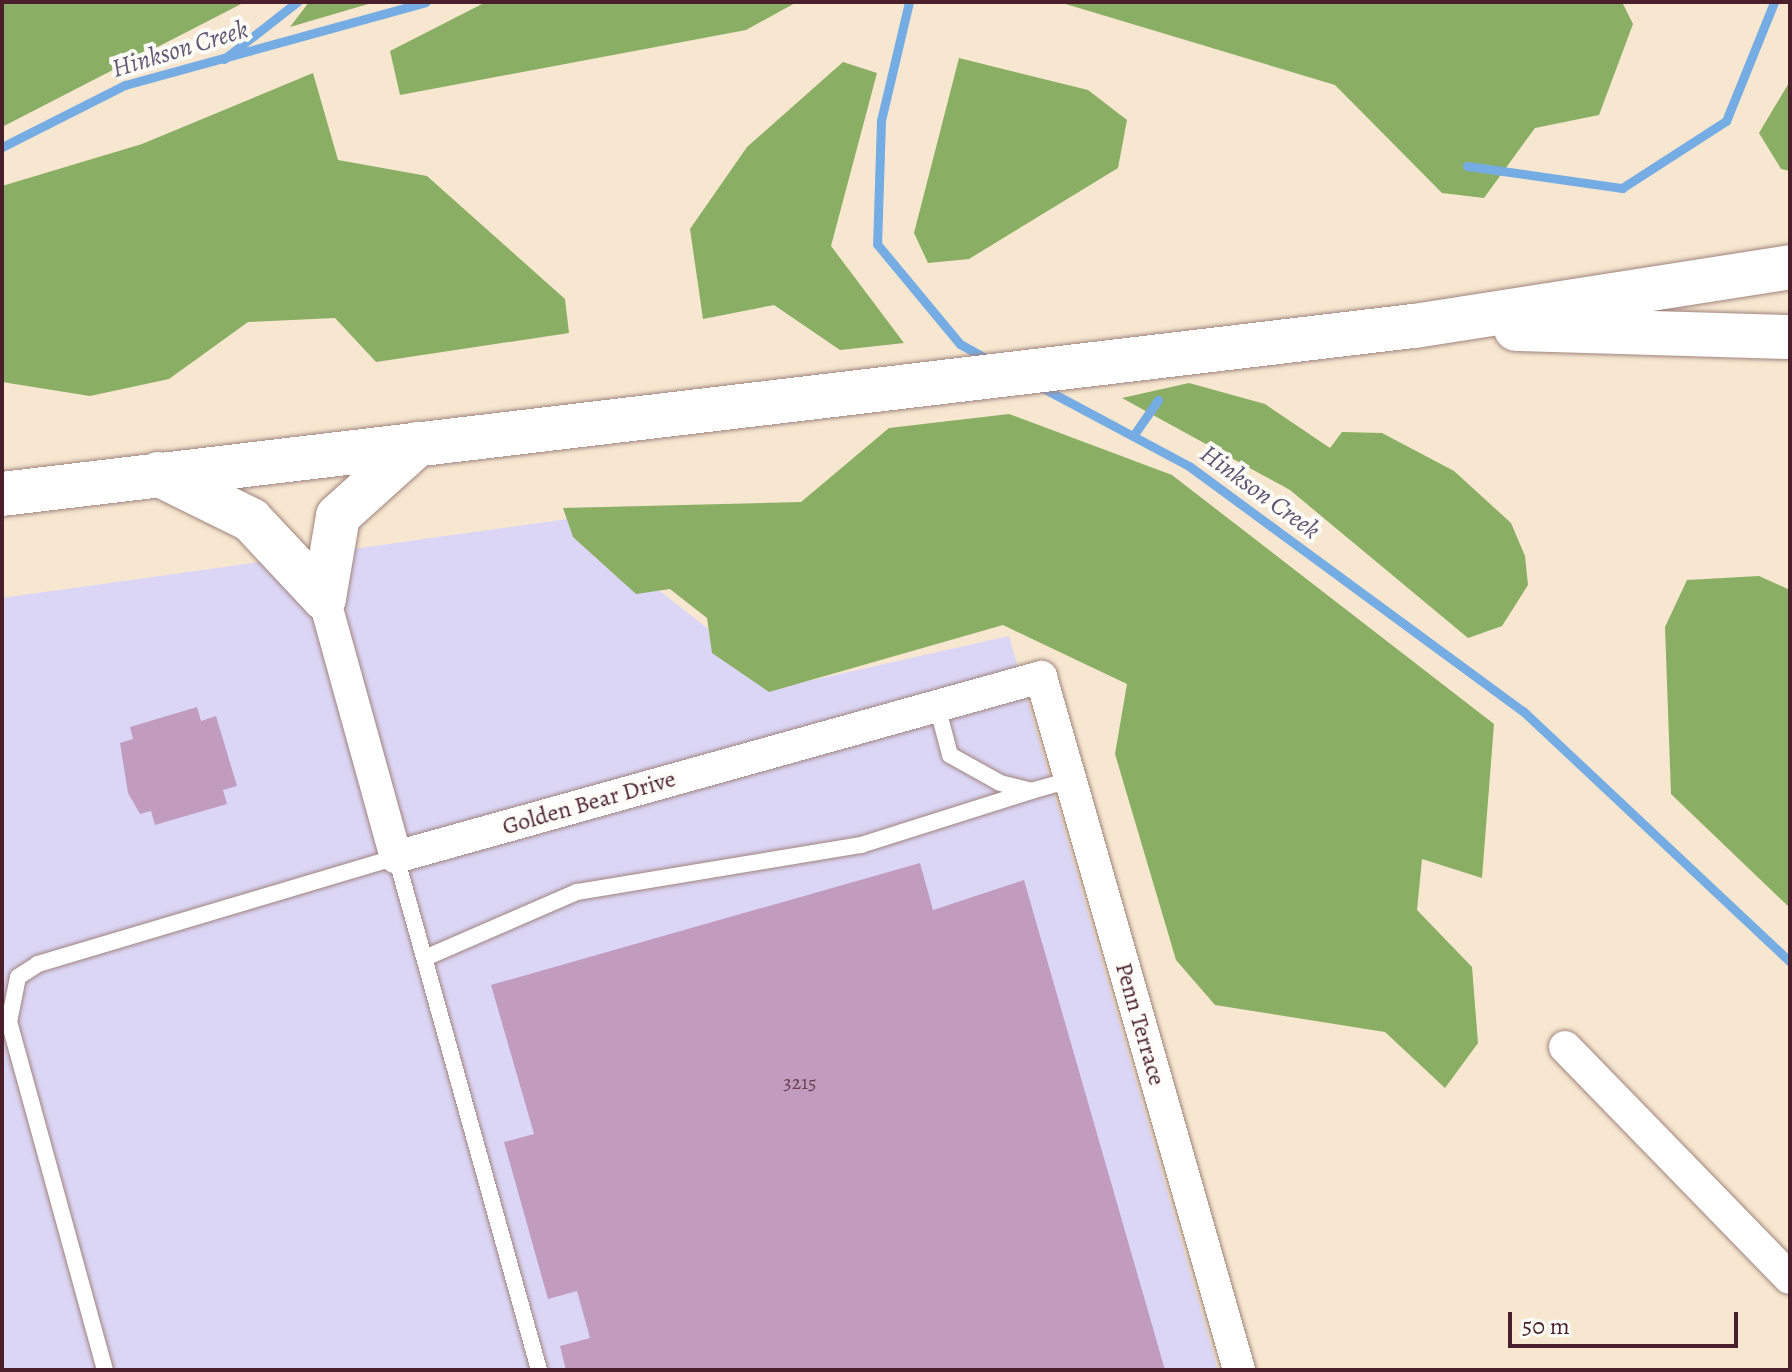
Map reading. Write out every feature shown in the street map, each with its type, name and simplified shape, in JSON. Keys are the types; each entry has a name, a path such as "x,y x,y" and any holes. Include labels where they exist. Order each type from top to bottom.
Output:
{"highway":[{"path":"2,494 1215,346 1414,326 1790,267"},
{"path":"1414,326 1790,337"},
{"path":"324,598 338,516 418,444"},
{"path":"158,474 251,520 324,598"}],"street":[{"path":"324,598 396,857"},
{"name":"Golden Bear Drive","path":"396,857 1041,677"},
{"name":"Penn Terrace","path":"1041,677 1239,1370"},
{"path":"1565,1047 1790,1278"}],"lane":[{"path":"937,706 950,755 1000,783 1031,791"},
{"path":"425,958 577,892 861,845 1070,780"},
{"path":"105,1370 9,1022 18,977 38,964 396,857 539,1370"}],"shaded area":[{"path":"568,519 782,687 1009,636 1218,1370 2,1370 2,598"}],"green space":[{"path":"2,2 245,2 2,127"},
{"path":"309,2 375,2 290,27"},
{"path":"486,2 797,2 746,30 400,95 390,51"},
{"path":"1059,2 1622,2 1633,24 1599,115 1535,128 1484,198 1442,193 1335,85"},
{"path":"959,58 1088,90 1127,120 1118,168 969,259 928,263 914,233"},
{"path":"843,62 877,73 831,246 904,343 840,350 774,305 703,319 690,229 747,147"},
{"path":"313,73 338,160 427,176 565,299 569,333 376,362 335,318 248,322 169,379 90,396 2,382 2,186 142,144"},
{"path":"1790,81 1790,171 1781,169 1759,133"},
{"path":"1189,383 1265,404 1330,448 1342,432 1382,433 1454,471 1511,523 1525,556 1528,585 1502,626 1468,638 1290,490 1122,398"},
{"path":"1009,414 1172,475 1494,724 1482,878 1422,859 1417,910 1472,967 1478,1043 1445,1088 1385,1032 1215,1005 1176,960 1115,754 1127,684 1003,625 769,692 712,653 707,618 670,589 636,594 573,537 563,508 801,502 889,428"},
{"path":"1759,576 1790,590 1790,908 1671,794 1665,627 1687,580"}],"building":[{"path":"197,707 201,721 216,716 237,786 223,790 227,804 155,825 151,811 140,814 128,793 120,743 133,739 130,727"},
{"path":"920,863 933,910 1024,880 1165,1370 566,1370 560,1346 590,1338 577,1291 548,1299 504,1142 534,1134 491,985"}],"waterway":[{"path":"224,59 297,2"},
{"name":"Hinkson Creek","path":"2,147 125,85 426,2"},
{"name":"Hinkson Creek","path":"909,2 881,120 877,244 960,344 989,360"},
{"path":"1467,166 1622,188 1726,121 1774,2"},
{"name":"Hinkson Creek","path":"1041,387 1189,466 1523,711 1790,962"},
{"path":"1133,436 1158,400"}]}
